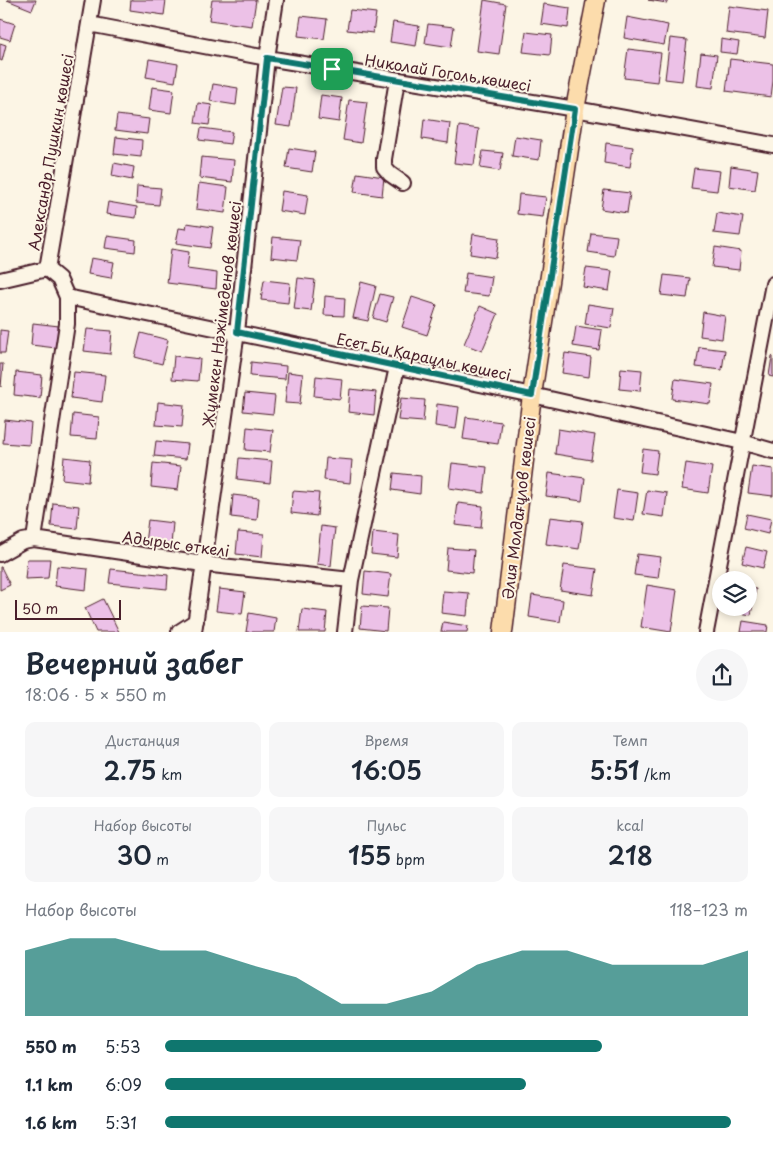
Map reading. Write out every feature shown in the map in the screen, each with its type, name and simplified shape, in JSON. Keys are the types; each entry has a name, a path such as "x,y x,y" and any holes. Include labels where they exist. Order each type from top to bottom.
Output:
{"main road":[{"name":"Әлия Молдағұлов көшесі","path":"503,632 532,395 575,109 596,0"}],"street":[{"name":"Александр Пушкин көшесі","path":"34,539 67,324 67,297 59,279 47,269 92,0"},
{"name":"Жұмекен Нәжімеденов көшесі","path":"195,626 237,332 267,58 276,0"},
{"name":"Николай Гоголь көшесі","path":"89,24 267,58 575,109 773,145"},
{"path":"396,80 384,167 390,174 404,182"},
{"path":"0,280 47,269"},
{"path":"706,632 773,284"},
{"name":"Есет Би Қараұлы көшесі","path":"67,297 532,395 742,442 773,451"},
{"path":"345,632 352,580 397,367"},
{"name":"Адырыс өткелі","path":"0,554 23,540 34,539 203,564 352,580"},
{"path":"179,632 195,626"}],"building":[{"path":"7,0 36,0 32,10"},
{"path":"131,0 166,0 164,15 130,10"},
{"path":"212,0 256,0 252,26 209,20"},
{"path":"484,0 506,4 499,54 477,51"},
{"path":"648,0 668,0 667,3"},
{"path":"544,4 570,8 568,28 541,24"},
{"path":"729,6 768,11 765,38 726,33"},
{"path":"350,10 376,13 373,33 347,30"},
{"path":"301,16 327,19 324,39 298,36"},
{"path":"627,17 668,25 664,45 624,38"},
{"path":"0,19 15,24 10,40 0,37"},
{"path":"393,22 419,26 416,46 390,42"},
{"path":"428,24 454,27 451,47 425,43"},
{"path":"526,32 552,35 550,55 523,52"},
{"path":"670,38 687,40 682,81 665,79"},
{"path":"721,39 739,42 737,54 720,52"},
{"path":"0,43 6,45 2,61 0,60"},
{"path":"628,49 661,53 657,82 624,78"},
{"path":"701,53 717,55 713,88 697,86"},
{"path":"149,59 178,64 175,82 146,77"},
{"path":"730,59 773,64 771,97 726,91"},
{"path":"213,84 238,88 236,105 210,101"},
{"path":"152,87 174,90 171,113 149,110"},
{"path":"282,87 296,88 291,127 276,125"},
{"path":"321,95 342,98 339,122 318,119"},
{"path":"349,100 367,102 361,143 343,140"},
{"path":"198,103 212,105 209,125 195,123"},
{"path":"117,115 149,119 147,134 115,130"},
{"path":"424,119 450,123 448,143 422,139"},
{"path":"459,126 479,129 474,165 454,163"},
{"path":"201,128 232,132 230,144 199,140"},
{"path":"515,136 541,140 539,160 512,156"},
{"path":"116,137 142,140 141,157 114,154"},
{"path":"606,143 633,147 630,167 604,163"},
{"path":"289,148 315,152 312,172 286,168"},
{"path":"483,151 503,153 500,171 480,168"},
{"path":"201,157 234,160 232,182 199,178"},
{"path":"114,163 134,167 132,180 112,176"},
{"path":"731,166 758,170 755,190 729,186"},
{"path":"694,168 720,171 717,191 691,188"},
{"path":"357,173 384,177 382,196 354,192"},
{"path":"199,183 228,187 225,213 196,209"},
{"path":"137,186 161,188 159,205 136,203"},
{"path":"604,190 630,193 627,213 601,209"},
{"path":"282,191 308,195 305,215 279,211"},
{"path":"519,194 546,197 543,217 517,214"},
{"path":"108,202 137,207 136,218 106,214"},
{"path":"717,213 743,217 740,236 714,233"},
{"path":"187,223 213,227 210,248 176,243 179,228 186,229"},
{"path":"591,233 617,236 614,256 588,252"},
{"path":"473,234 499,238 496,258 470,254"},
{"path":"107,236 136,240 135,252 105,248"},
{"path":"273,237 300,240 297,260 271,257"},
{"path":"715,247 741,251 739,270 712,267"},
{"path":"171,249 189,252 187,269 217,273 216,289 167,283"},
{"path":"91,258 114,262 111,278 88,274"},
{"path":"586,268 612,271 609,291 583,287"},
{"path":"466,273 492,277 489,296 463,293"},
{"path":"664,275 690,278 687,298 661,295"},
{"path":"298,278 315,280 311,311 294,309"},
{"path":"264,280 290,283 288,303 261,300"},
{"path":"361,282 376,286 368,321 353,318"},
{"path":"380,294 393,297 386,322 373,318"},
{"path":"325,296 345,298 344,316 324,315"},
{"path":"412,297 437,305 427,335 402,327"},
{"path":"588,304 614,308 611,328 585,324"},
{"path":"480,306 498,314 482,351 464,344"},
{"path":"703,312 725,316 722,339 700,336"},
{"path":"33,323 59,326 56,348 31,345"},
{"path":"576,326 602,330 599,350 573,346"},
{"path":"87,329 112,331 110,354 84,351"},
{"path":"0,330 8,331 5,353 0,353"},
{"path":"141,333 168,340 162,364 135,357"},
{"path":"699,347 725,350 722,370 696,367"},
{"path":"565,353 591,357 589,377 562,373"},
{"path":"174,356 200,359 198,381 172,379"},
{"path":"773,357 773,377 769,376"},
{"path":"251,362 286,366 285,379 250,376"},
{"path":"0,364 3,364 1,387 0,386"},
{"path":"621,368 642,370 640,391 619,389"},
{"path":"16,372 42,375 40,398 14,395"},
{"path":"74,372 105,375 102,402 71,398"},
{"path":"288,372 303,374 300,404 285,403"},
{"path":"316,376 342,379 340,399 314,396"},
{"path":"675,379 713,384 710,404 672,399"},
{"path":"350,389 376,392 374,415 348,412"},
{"path":"245,393 275,396 273,414 243,411"},
{"path":"401,398 425,400 423,422 398,420"},
{"path":"158,402 184,405 182,427 156,425"},
{"path":"437,404 459,407 456,429 435,426"},
{"path":"73,414 99,417 97,439 71,437"},
{"path":"466,417 501,422 498,444 463,439"},
{"path":"5,420 31,423 29,445 3,443"},
{"path":"247,427 273,430 270,452 245,450"},
{"path":"558,429 595,435 591,460 555,454"},
{"path":"156,441 188,444 186,459 154,456"},
{"path":"643,449 658,451 655,474 640,472"},
{"path":"64,457 90,460 88,482 62,479"},
{"path":"239,458 272,461 270,483 237,479"},
{"path":"326,458 352,460 350,483 324,480"},
{"path":"153,463 181,466 178,490 151,487"},
{"path":"452,463 487,467 484,493 449,488"},
{"path":"686,463 712,467 708,493 682,489"},
{"path":"752,466 773,469 773,496 748,493"},
{"path":"394,473 421,476 420,494 392,490"},
{"path":"549,473 585,478 582,501 546,496"},
{"path":"617,490 638,493 634,521 613,518"},
{"path":"647,490 667,493 664,517 643,514"},
{"path":"293,491 319,493 317,516 291,513"},
{"path":"233,495 259,498 257,520 231,517"},
{"path":"53,503 79,506 77,529 51,526"},
{"path":"458,503 483,506 481,528 455,525"},
{"path":"747,514 771,519 768,534 744,528"},
{"path":"550,517 583,521 579,549 546,544"},
{"path":"148,520 173,523 171,545 145,543"},
{"path":"321,526 335,528 331,566 317,564"},
{"path":"238,532 264,534 262,557 236,554"},
{"path":"373,532 399,535 397,557 371,554"},
{"path":"746,547 767,552 763,568 742,563"},
{"path":"448,548 474,550 472,573 446,570"},
{"path":"637,554 661,557 658,578 634,575"},
{"path":"27,559 50,559 48,578 25,579"},
{"path":"564,565 597,569 593,595 560,590"},
{"path":"57,566 88,569 86,590 55,586"},
{"path":"0,567 10,585 0,590"},
{"path":"111,569 168,575 167,589 109,583"},
{"path":"365,571 391,574 388,597 363,594"},
{"path":"647,585 677,590 671,632 641,627"},
{"path":"219,589 245,592 242,614 216,611"},
{"path":"443,591 469,593 467,616 441,613"},
{"path":"532,595 563,600 560,622 529,617"},
{"path":"103,599 119,632 96,632 85,608"},
{"path":"362,606 388,608 386,631 360,628"},
{"path":"302,609 327,612 325,632 299,632"},
{"path":"249,613 276,618 274,632 246,632"},
{"path":"743,621 768,625 767,632 741,632"},
{"path":"443,622 468,626 467,632 441,632"}],"route":[{"path":"267,58 332,69 575,109 532,395 237,332 267,58"}]}
